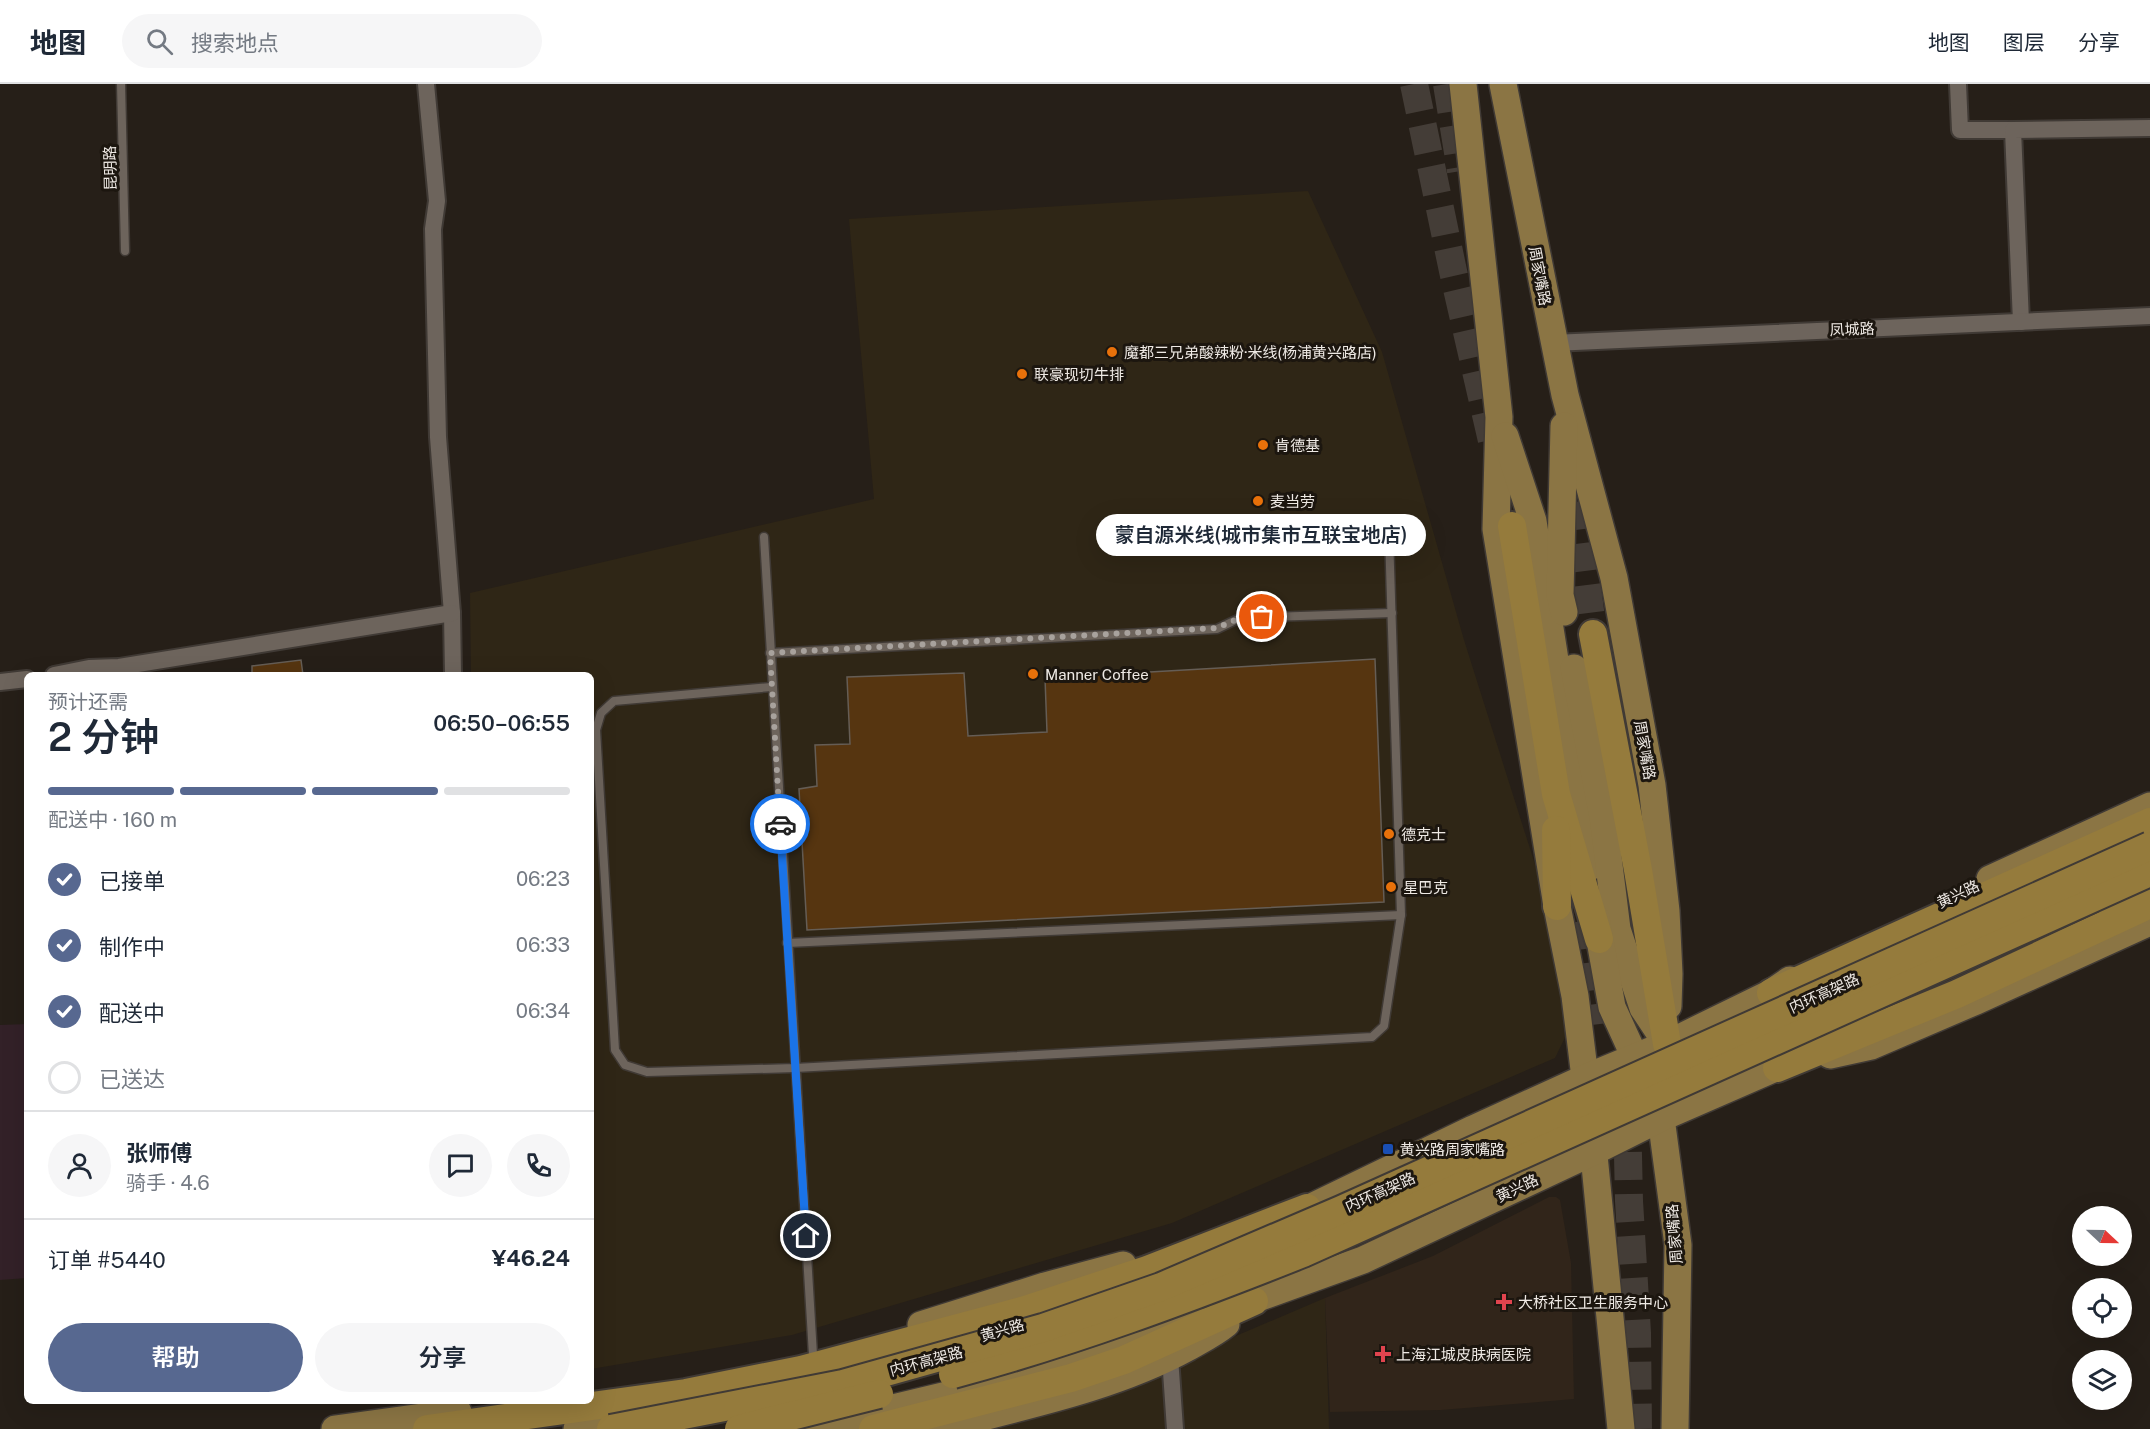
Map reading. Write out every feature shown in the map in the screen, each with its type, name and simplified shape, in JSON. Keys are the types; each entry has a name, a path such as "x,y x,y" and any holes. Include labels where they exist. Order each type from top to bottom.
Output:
{"highway":[{"path":"1512,526 1556,794 1599,939"},
{"path":"1593,634 1638,870 1667,1044"},
{"path":"1556,794 1557,906"},
{"path":"1771,993 2150,822"},
{"name":"内环高架路","path":"611,1429 854,1381 1043,1328 1161,1287 1331,1214 2150,846"},
{"name":"内环高架路","path":"739,1429 823,1410 948,1376 1092,1333 1192,1297 1303,1253 2150,872"},
{"path":"1777,1068 1957,994 2150,904"},
{"path":"427,1429 686,1393 1025,1310 1147,1270 1307,1208"},
{"path":"873,1429 1071,1378 1124,1360 1254,1301"}],"main road":[{"path":"1462,84 1498,417 1496,529 1557,906 1575,996 1594,1151 1621,1429"},
{"name":"周家嘴路","path":"1503,84 1553,343 1614,578 1652,785 1666,911 1669,974 1667,1044 1661,1118 1678,1245 1675,1429"},
{"path":"1565,395 1560,595 1603,817 1617,929 1643,1008 1667,1044"},
{"path":"1498,417 1533,521 1599,939 1612,1007 1661,1118"},
{"name":"黄兴路","path":"577,1429 847,1376 1047,1317 1247,1240 1307,1208 1585,1078 1667,1044 1771,993 1835,950 2150,806"},
{"name":"黄兴路","path":"1771,993 1843,974 2101,856 2150,836"},
{"name":"黄兴路","path":"806,1429 1010,1380 1166,1326 1254,1301 1363,1260 1661,1118 1777,1068 2150,889"},
{"name":"黄兴路","path":"1777,1068 1870,1046 2150,922"},
{"name":"黄兴路","path":"936,1429 1121,1379 1170,1357 1218,1331 1254,1301"},
{"path":"594,1396 685,1386 807,1363"},
{"path":"335,1429 463,1406 498,1404"}],"street":[{"path":"426,84 437,201 433,229 438,437 452,613 453,672"},
{"path":"1958,84 1960,130 2150,128"},
{"path":"2013,130 2021,322"},
{"name":"凤城路","path":"1553,343 2150,316"},
{"path":"69,672 89,668 119,668 452,613"},
{"path":"0,682 24,679"},
{"path":"1170,1357 1175,1429"}],"lane":[{"name":"昆明路","path":"121,84 125,251"},
{"path":"771,687 614,701 601,713 597,730 615,1050 625,1065 647,1072 795,1068 1372,1038 1384,1026 1401,915 1389,535"},
{"path":"764,537 795,1068 807,1363"},
{"path":"770,653 1217,628 1240,618 1392,613"},
{"path":"787,943 1401,915"}],"shaded area":[{"path":"1308,191 1382,352 1464,640 1580,1007 1555,1058 1172,1223 792,1335 594,1368 594,672 471,672 470,593 874,499 849,219"},
{"path":"24,1024 24,1278 0,1280 0,1025"},
{"name":"大桥社区卫生服务中心","path":"1549,1197 1556,1197 1560,1200 1571,1263 1574,1399 1441,1410 1330,1412 1325,1298 1433,1256"},
{"path":"1325,1298 1329,1429 945,1429 1161,1368"}],"building":[{"path":"1375,659 1384,902 807,930 799,789 817,786 815,745 850,744 847,677 964,673 968,736 1047,732 1045,678"},
{"path":"301,660 303,672 252,672 252,666"}],"tunnel":[{"path":"1414,84 1453,271 1493,445"},
{"path":"1447,84 1461,171"},
{"path":"1571,460 1593,634"},
{"path":"1627,694 1629,726 1627,782"},
{"path":"1573,880 1592,1025"},
{"path":"1627,1110 1629,1201 1637,1333 1638,1429"}],"way so far":[{"path":"780,824 770,653 1217,628 1240,618 1262,617"}],"place":[{"name":"魔都三兄弟酸辣粉·米线(杨浦黄兴路店)","path":"1112,352"},
{"name":"联豪现切牛排","path":"1022,374"},
{"name":"肯德基","path":"1263,445"},
{"name":"麦当劳","path":"1258,501"},
{"name":"蒙自源米线(城市集市互联宝地店)","path":"1262,617"},
{"name":"Manner Coffee","path":"1033,674"},
{"name":"德克士","path":"1389,834"},
{"name":"星巴克","path":"1391,887"},
{"name":"黄兴路周家嘴路","path":"1388,1149"},
{"name":"大桥社区卫生服务中心","path":"1504,1302"},
{"name":"上海江城皮肤病医院","path":"1383,1354"}],"route":[{"path":"780,824 806,1236"}]}
